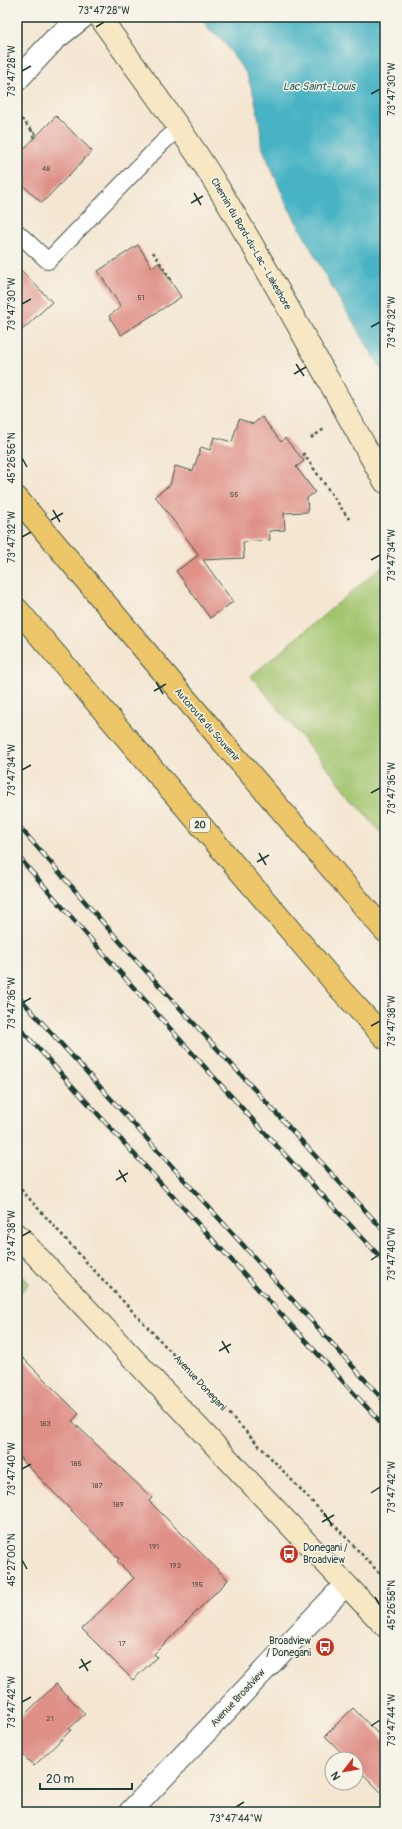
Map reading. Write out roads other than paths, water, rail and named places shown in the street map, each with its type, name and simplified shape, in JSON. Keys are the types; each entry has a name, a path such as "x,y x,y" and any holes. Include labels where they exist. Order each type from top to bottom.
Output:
{"highway":[{"name":"Autoroute du Souvenir","path":"17,498 174,686 385,931"},
{"name":"20","path":"17,609 341,990 385,1038"}],"street":[{"path":"17,80 54,40 83,17"},
{"name":"Chemin du Bord-du-Lac - Lakeshore","path":"100,17 179,128 233,212 385,482"},
{"path":"17,1235 385,1626"},
{"name":"Avenue Broadview","path":"130,1812 345,1585"}],"lane":[{"path":"17,232 48,261 159,146 179,128"}],"water":[{"name":"Lac Saint-Louis","path":"200,17 385,17 385,375 332,287 286,203 261,144 260,125 254,96 247,75 222,39 211,32"}],"railway":[{"path":"17,824 135,959 385,1232"},
{"path":"17,855 107,958 291,1162 385,1262"},
{"path":"17,995 385,1402"},
{"path":"17,1025 385,1427"}],"place":[{"name":"Donegani / Broadview","path":"289,1554"},
{"name":"Broadview / Donegani","path":"325,1647"}]}
